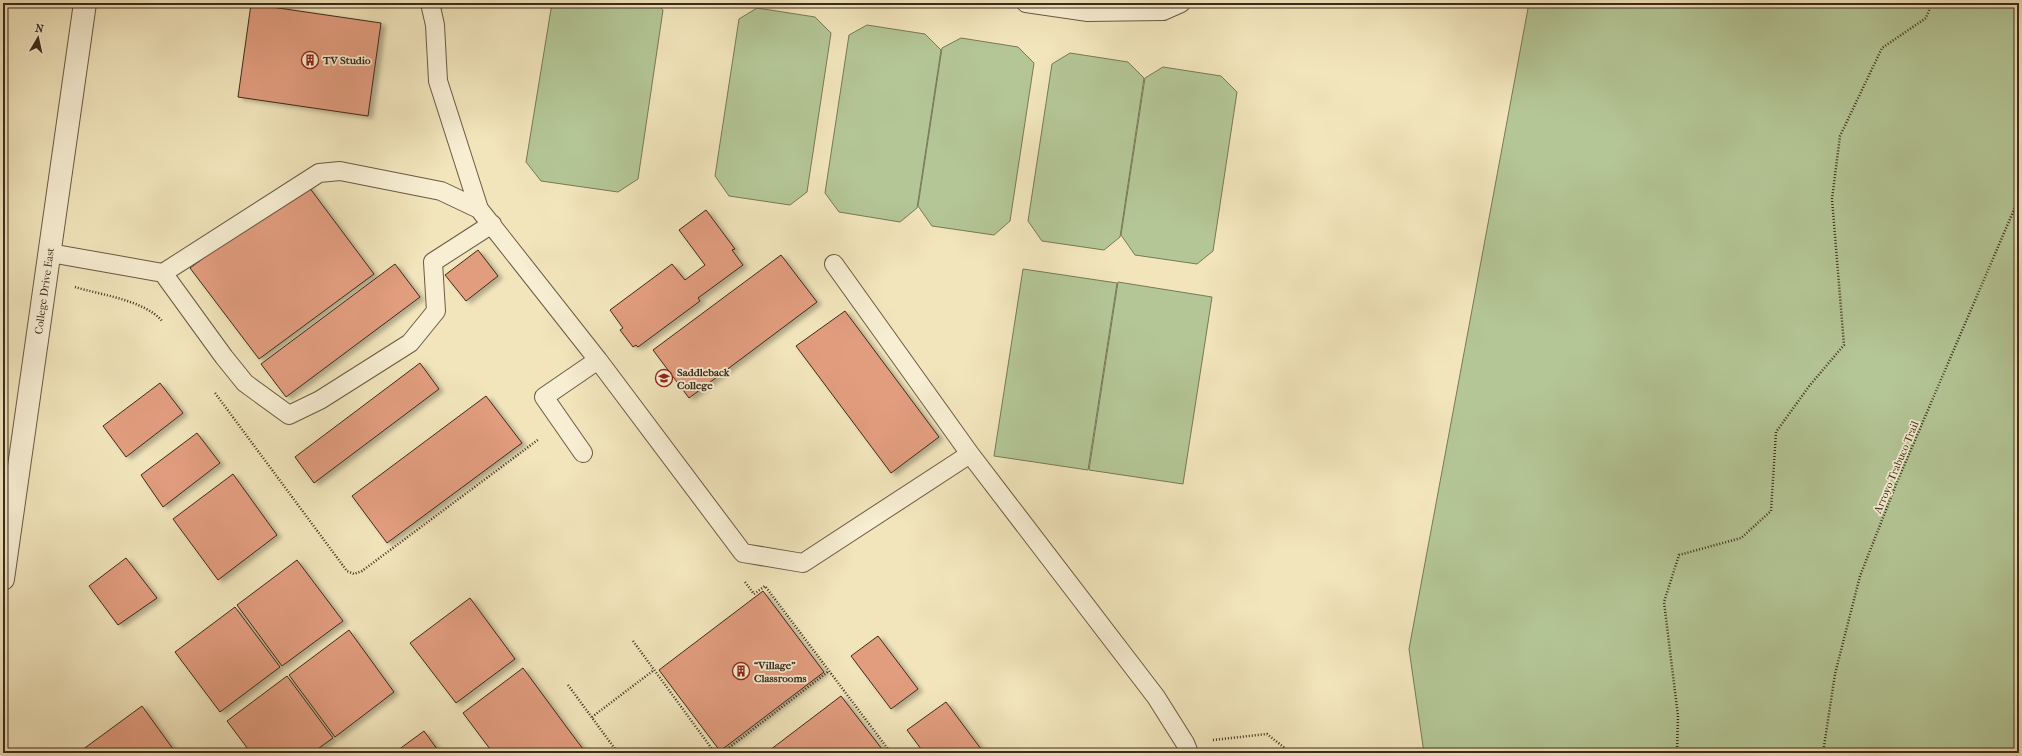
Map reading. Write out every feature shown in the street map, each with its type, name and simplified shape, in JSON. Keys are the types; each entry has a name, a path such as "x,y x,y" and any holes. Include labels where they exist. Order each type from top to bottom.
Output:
{"street":[{"name":"College Drive East","path":"3,579 85,3"}],"lane":[{"path":"430,3 435,25 438,81 479,209 598,360 742,553 802,563 970,454"},
{"path":"1026,3 1088,12 1163,11 1182,3"},
{"path":"50,253 163,273 319,173 340,171 441,191 479,209"},
{"path":"163,273 224,357 245,383 289,415 320,400 410,343 436,311 433,262 492,224"},
{"path":"834,264 970,454 1156,697 1187,748"},
{"path":"584,452 544,397 598,360"}],"path":[{"path":"1677,753 1678,716 1664,602 1679,555 1741,538 1771,511 1776,432 1810,385 1844,345 1832,200 1840,136 1882,48 1926,18 1932,3"},
{"name":"Arroyo Trabuco Trail","path":"1823,753 1835,674 1860,576 1897,482 2019,198"},
{"path":"70,286 140,306 153,312 166,326"},
{"path":"213,391 347,571 354,574 362,571 562,422"},
{"path":"633,641 715,753"},
{"path":"592,717 654,670"},
{"path":"722,753 829,671"},
{"path":"568,685 618,753"},
{"path":"1187,748 1267,734 1291,753"}],"green space":[{"path":"552,3 656,3 663,10 638,179 618,192 541,181 526,162"},
{"path":"1529,3 2019,3 2019,753 1424,753 1409,649"},
{"path":"757,8 815,17 831,33 807,192 790,205 729,196 715,176 739,19"},
{"path":"867,25 925,34 941,50 917,208 900,222 839,212 825,193 849,35"},
{"path":"961,38 1018,47 1034,63 1010,221 994,235 932,226 918,206 942,48"},
{"path":"1070,53 1128,62 1144,78 1120,237 1104,250 1042,241 1028,221 1052,64"},
{"path":"1163,67 1221,76 1237,92 1213,251 1197,264 1135,255 1121,235 1145,78"},
{"path":"1023,269 1117,283 1088,470 994,456"},
{"path":"1118,282 1212,297 1183,484 1089,470"}],"building":[{"name":"TV Studio","path":"251,4 381,23 368,116 238,97"},
{"path":"306,183 374,274 259,359 190,268"},
{"path":"706,210 735,249 732,250 743,265 698,298 700,301 638,347 636,345 633,347 620,330 623,328 610,310 672,264 685,280 705,265 679,230"},
{"path":"478,250 498,276 466,301 445,275"},
{"path":"781,255 817,302 689,398 653,350"},
{"path":"395,264 420,297 286,397 261,364"},
{"path":"845,311 939,437 891,473 796,346"},
{"path":"420,363 439,389 314,483 295,457"},
{"path":"160,383 183,413 126,457 103,426"},
{"path":"486,396 522,443 387,543 352,496"},
{"path":"197,433 220,463 163,507 141,475"},
{"path":"233,474 277,535 218,580 173,519"},
{"path":"126,558 157,598 118,625 89,586"},
{"path":"297,560 343,621 282,666 237,605"},
{"name":"“Village” Classrooms","path":"763,591 824,672 720,751 659,670"},
{"path":"470,598 515,659 456,703 410,643"},
{"path":"235,607 280,667 220,712 175,652"},
{"path":"349,630 394,692 335,737 289,675"},
{"path":"878,636 918,689 891,709 851,656"},
{"path":"523,668 586,753 493,753 463,713"},
{"path":"287,676 333,738 312,753 251,753 227,721"},
{"name":"“Village” Classrooms","path":"841,696 885,753 766,753"},
{"path":"946,702 984,753 924,753 907,730"},
{"path":"142,706 176,753 84,753 82,750"},
{"path":"424,731 440,753 394,753"}],"place":[{"name":"TV Studio","path":"310,60"},
{"name":"Saddleback College","path":"664,378"},
{"name":"“Village” Classrooms","path":"741,671"}]}
